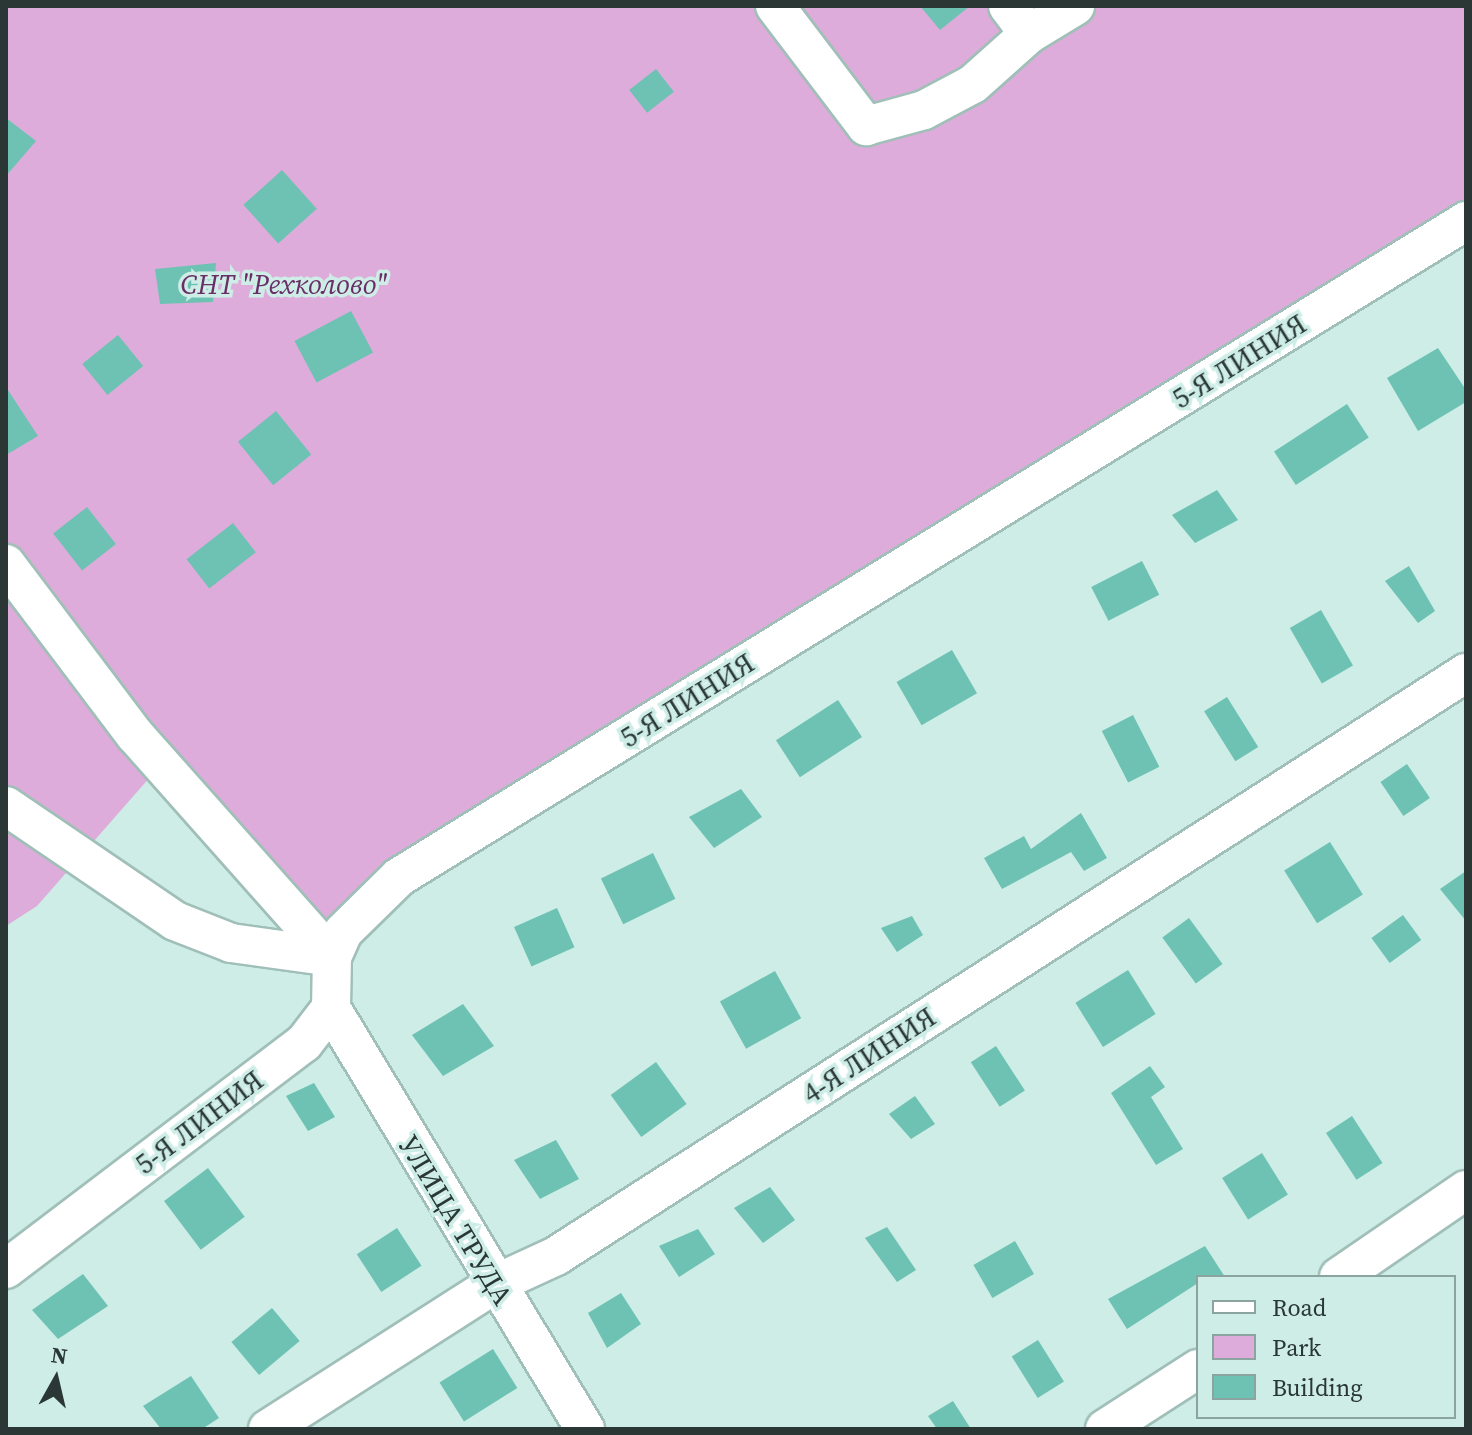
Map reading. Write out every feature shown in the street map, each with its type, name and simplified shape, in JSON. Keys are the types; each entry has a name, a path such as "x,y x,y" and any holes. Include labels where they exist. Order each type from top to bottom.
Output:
{"street":[{"path":"775,6 866,126 924,110 973,84 1018,20 1075,6"},
{"name":"5-Я ЛИНИЯ","path":"332,957 367,902 399,877 1460,237"},
{"path":"6,564 135,735 332,957 331,1008"},
{"name":"4-Я ЛИНИЯ","path":"268,1429 493,1285 556,1256 1466,673"},
{"path":"6,806 175,921 231,943 332,957"},
{"name":"5-Я ЛИНИЯ","path":"6,1269 304,1043 331,1008"},
{"name":"УЛИЦА ТРУДА","path":"331,1008 493,1285 585,1429"},
{"path":"1342,1275 1466,1190"},
{"path":"1105,1429 1196,1370"}],"green space":[{"name":"СНТ \"Рехколово\"","path":"6,6 1466,6 1466,206 370,879 305,939 165,760 37,906 6,926"}],"building":[{"path":"920,6 970,6 940,30"},
{"path":"656,69 674,92 647,113 629,90"},
{"path":"6,118 36,141 6,176"},
{"path":"282,170 317,209 278,243 243,205"},
{"path":"216,263 213,302 160,304 155,269"},
{"path":"351,311 373,352 317,383 294,341"},
{"path":"118,335 143,366 107,395 82,364"},
{"path":"1438,348 1466,390 1466,402 1418,431 1387,378"},
{"path":"6,387 38,436 6,455"},
{"path":"1347,404 1369,438 1296,485 1274,451"},
{"path":"276,411 311,455 273,485 238,442"},
{"path":"1217,490 1238,520 1195,543 1172,515"},
{"path":"87,507 116,544 82,571 53,533"},
{"path":"233,523 256,552 209,588 187,559"},
{"path":"1142,561 1159,595 1108,621 1091,587"},
{"path":"1409,566 1435,611 1418,623 1385,581"},
{"path":"1321,610 1353,665 1322,683 1290,628"},
{"path":"952,650 977,693 922,725 897,682"},
{"path":"1227,697 1258,747 1235,761 1204,711"},
{"path":"838,700 862,737 800,777 776,740"},
{"path":"1133,715 1159,767 1128,783 1102,731"},
{"path":"1407,764 1430,798 1403,816 1380,782"},
{"path":"741,789 762,817 714,848 689,817"},
{"path":"1081,813 1107,858 1084,871 1071,852 1002,889 984,858 1024,836 1031,849"},
{"path":"1330,842 1363,895 1317,923 1284,871"},
{"path":"653,853 675,899 623,924 601,878"},
{"path":"1466,871 1466,921 1440,889"},
{"path":"557,908 574,947 532,966 514,927"},
{"path":"1403,915 1421,940 1390,963 1371,938"},
{"path":"912,916 923,935 897,952 881,928"},
{"path":"1189,918 1223,964 1196,984 1162,937"},
{"path":"1128,970 1156,1014 1103,1047 1075,1003"},
{"path":"775,971 801,1018 746,1049 720,1002"},
{"path":"463,1004 494,1046 443,1076 412,1035"},
{"path":"996,1046 1025,1090 1000,1107 971,1062"},
{"path":"656,1062 687,1104 641,1137 611,1095"},
{"path":"1150,1066 1165,1087 1151,1097 1183,1149 1156,1165 1111,1093"},
{"path":"314,1083 335,1117 308,1131 286,1096"},
{"path":"915,1096 935,1124 911,1139 889,1114"},
{"path":"1352,1116 1382,1163 1357,1180 1326,1133"},
{"path":"556,1140 579,1179 540,1199 514,1160"},
{"path":"1262,1153 1288,1195 1248,1219 1222,1178"},
{"path":"208,1168 245,1217 201,1250 164,1201"},
{"path":"770,1187 795,1220 763,1243 734,1208"},
{"path":"887,1227 916,1270 897,1282 865,1238"},
{"path":"397,1228 422,1266 381,1292 357,1254"},
{"path":"698,1229 715,1254 679,1277 659,1246"},
{"path":"1015,1241 1034,1274 992,1298 973,1265"},
{"path":"1205,1246 1224,1275 1196,1275 1196,1284 1127,1329 1108,1299"},
{"path":"83,1274 108,1306 58,1339 32,1310"},
{"path":"621,1293 641,1324 607,1348 588,1313"},
{"path":"272,1308 300,1341 259,1375 231,1342"},
{"path":"1038,1340 1064,1382 1038,1398 1012,1356"},
{"path":"493,1349 517,1388 464,1421 440,1382"},
{"path":"191,1376 219,1418 202,1429 161,1429 143,1406"},
{"path":"953,1401 971,1429 937,1429 928,1416"}]}
